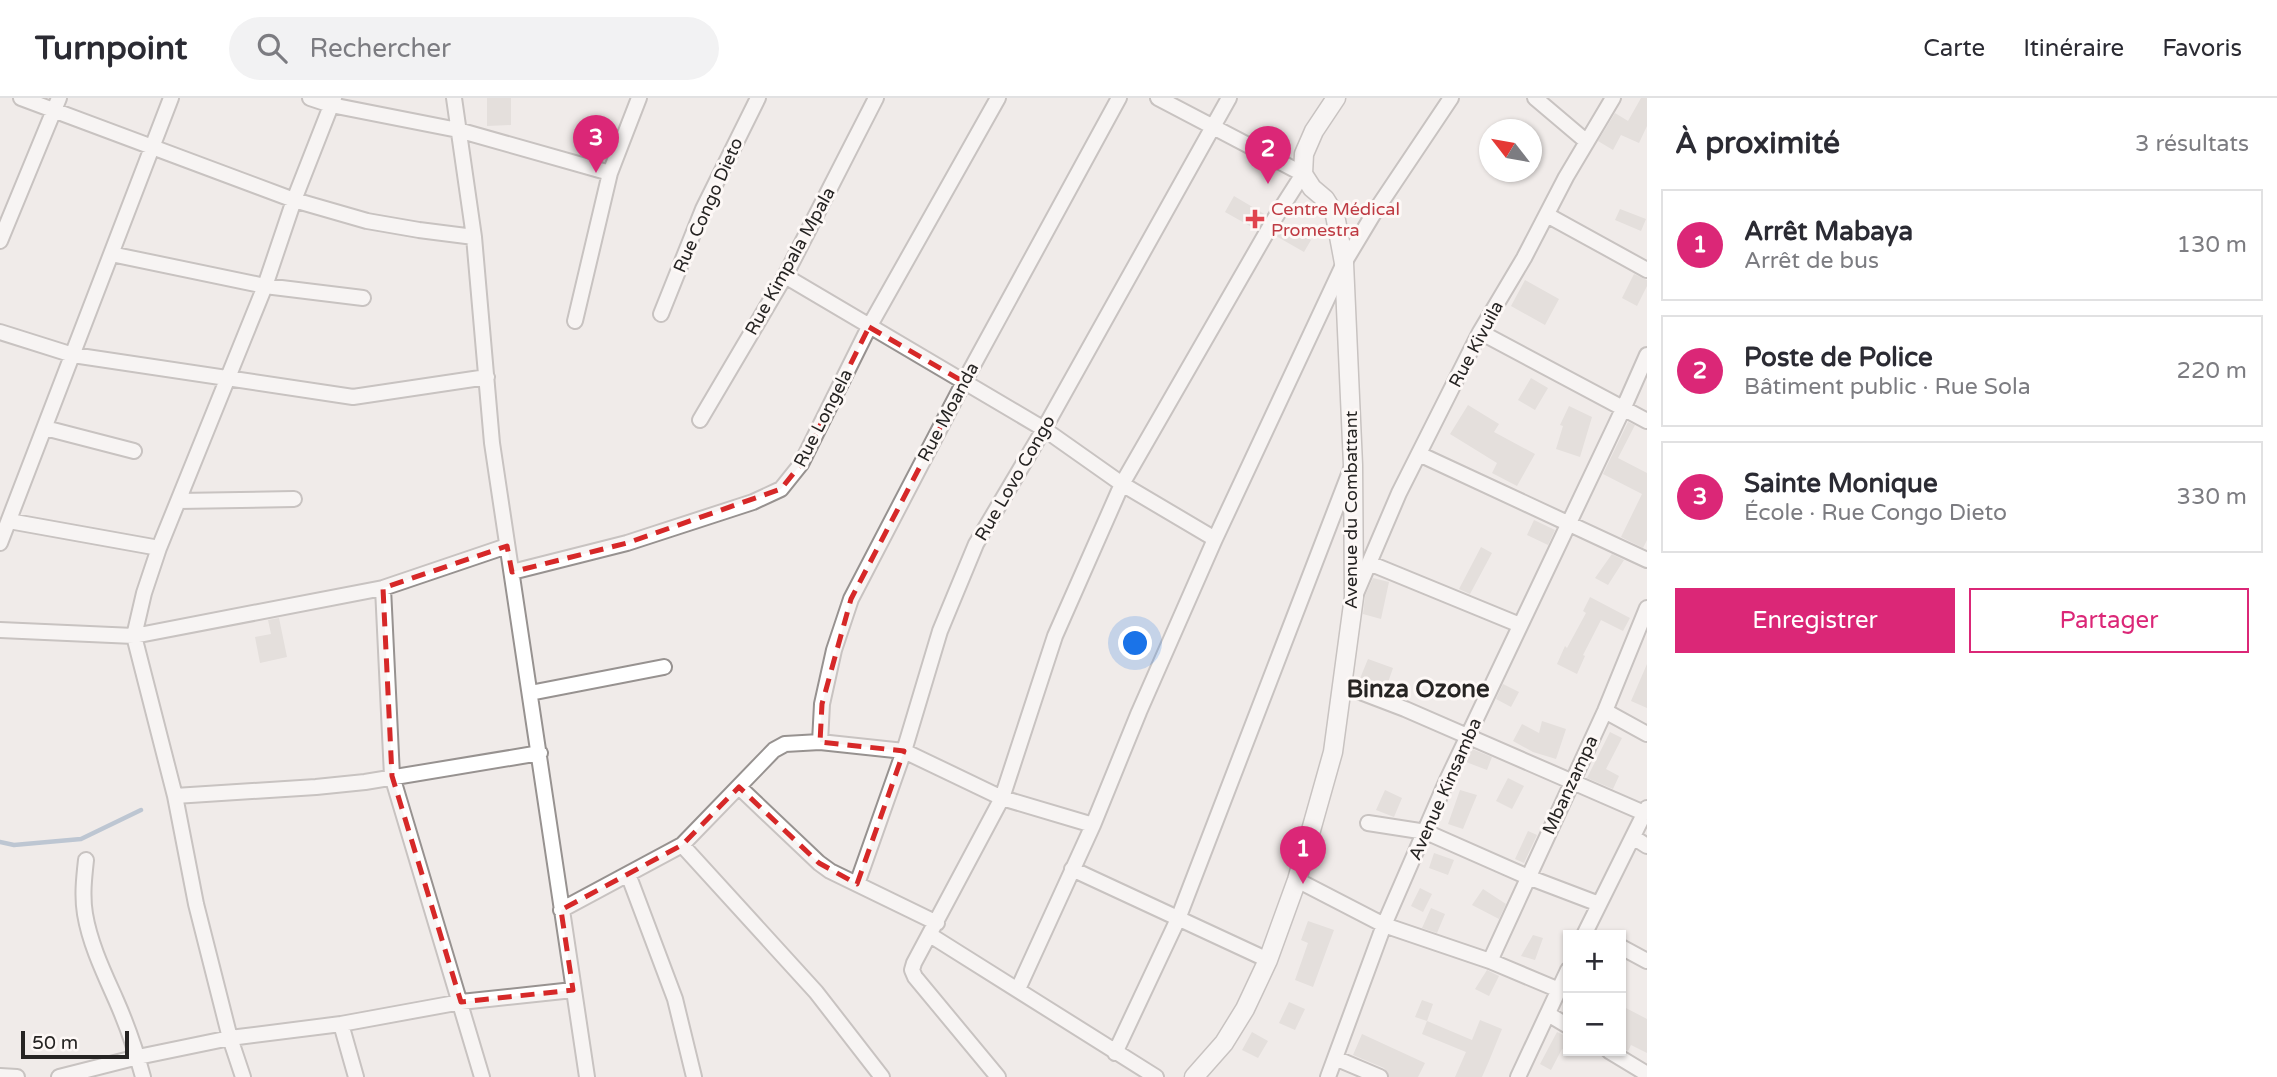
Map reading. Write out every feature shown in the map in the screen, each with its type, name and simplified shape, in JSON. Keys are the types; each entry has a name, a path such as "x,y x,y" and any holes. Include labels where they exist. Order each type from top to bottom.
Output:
{"street":[{"path":"22,98 57,105 152,149 294,200 367,221 474,237"},
{"path":"0,543 171,98"},
{"path":"310,98 458,130 610,173"},
{"path":"454,98 474,237 492,443 587,1077"},
{"path":"575,321 610,173 639,98"},
{"name":"Rue Congo Dieto","path":"661,314 703,209 758,98"},
{"name":"Rue Kimpala Mpala","path":"700,420 785,276 876,98"},
{"name":"Rue Longela","path":"512,572 627,543 753,502 781,489 801,464 869,327 998,98"},
{"name":"Rue Moanda","path":"820,742 825,691 850,598 1119,98"},
{"path":"1158,98 1303,174"},
{"name":"Rue Lovo Congo","path":"857,884 904,751 940,631 976,544 1044,429 1229,98"},
{"path":"998,1077 915,977 912,970 914,963 1002,798 1055,636 1122,484 1303,174 1304,154 1314,131 1336,98"},
{"path":"1018,989 1093,825 1215,539 1345,263 1374,213 1451,98"},
{"path":"1535,98 1587,142"},
{"name":"Rue Kivuila","path":"1354,597 1419,454 1480,332 1613,98"},
{"path":"243,1077 230,1038 196,904 176,800 134,636 144,593 159,548 265,286 294,200 333,102"},
{"path":"0,241 57,105"},
{"name":"Avenue du Combattant","path":"1194,1077 1224,1043 1245,1009 1268,960 1297,880 1333,752 1354,597 1353,465 1345,263 1335,215 1303,174"},
{"path":"1547,215 1647,270"},
{"path":"111,254 265,286 363,298"},
{"path":"785,276 1044,429 1122,484 1215,539"},
{"path":"0,332 73,355 354,397 487,377"},
{"path":"1480,332 1647,421"},
{"name":"Avenue Kinsamba","path":"1328,1077 1384,925 1468,737 1625,407 1647,355"},
{"path":"45,428 134,451"},
{"path":"1419,454 1647,560"},
{"path":"1115,1053 1178,919 1353,465"},
{"path":"177,501 294,499"},
{"path":"9,521 159,548"},
{"path":"0,630 134,636 383,587 507,546"},
{"path":"1369,563 1520,625"},
{"path":"383,587 392,776 482,1077"},
{"name":"Mbanzampa","path":"1490,961 1605,711 1647,608"},
{"path":"530,693 664,667"},
{"path":"1342,685 1646,810 1599,904 1591,930"},
{"path":"1605,711 1647,734"},
{"path":"561,910 682,845 774,750 785,744 820,742 904,751 1002,798 1093,825"},
{"path":"176,800 365,782 540,753"},
{"path":"739,787 819,863 934,929 1018,989 1156,1077"},
{"path":"1368,823 1426,832 1528,877 1599,904"},
{"path":"1633,837 1647,846"},
{"path":"682,845 816,992 882,1077"},
{"path":"86,860 83,890 85,915 97,957 138,1057 143,1077"},
{"path":"1072,869 1268,960"},
{"path":"628,874 675,999 694,1077"},
{"path":"1297,880 1384,925 1490,961 1559,990"},
{"path":"1626,950 1647,961"},
{"path":"1518,1077 1563,981"},
{"path":"60,1077 230,1038 341,1024 461,1002 573,990"},
{"path":"1548,1014 1563,1023"},
{"path":"341,1024 356,1077"},
{"path":"1617,1056 1647,1074"},
{"path":"1335,1058 1380,1077"},
{"path":"0,1076 17,1077"}],"highlighted area":[{"path":"869,327 964,382 851,599 822,704 820,742 904,751 857,884 819,863 739,787 682,845 561,910 573,990 461,1002 392,776 383,588 507,546 512,572 627,543 781,489 801,464"}],"building":[{"path":"487,98 511,98 511,125 487,126"},
{"path":"1641,98 1647,98 1647,126 1639,143 1621,135 1613,150 1598,141 1615,113 1628,121"},
{"path":"585,129 614,137 610,147 582,141"},
{"path":"1234,196 1266,215 1257,230 1225,212"},
{"path":"1620,209 1646,219 1641,231 1615,220"},
{"path":"1283,224 1311,240 1304,252 1276,236"},
{"path":"1634,274 1647,280 1647,286 1637,306 1622,298"},
{"path":"1525,280 1559,299 1545,325 1511,306"},
{"path":"1531,378 1548,388 1535,410 1518,400"},
{"path":"1468,405 1499,424 1494,432 1535,454 1517,486 1492,473 1497,463 1450,434"},
{"path":"1569,406 1592,417 1580,457 1556,449 1563,426 1560,425"},
{"path":"1628,422 1635,425 1618,458 1647,473 1647,540 1643,548 1621,537 1642,494 1603,474"},
{"path":"1534,520 1555,530 1548,545 1527,535"},
{"path":"1481,547 1492,553 1470,594 1459,589"},
{"path":"1612,554 1624,560 1608,585 1595,578"},
{"path":"1373,578 1389,582 1381,619 1363,614 1365,596"},
{"path":"1590,597 1630,618 1623,631 1601,620 1583,655 1585,656 1577,674 1557,664 1586,613 1583,611"},
{"path":"279,618 287,657 260,663 255,637 271,634 268,620"},
{"path":"1368,659 1393,668 1385,691 1359,681"},
{"path":"1647,664 1647,708 1631,701"},
{"path":"1503,684 1519,692 1511,707 1496,699"},
{"path":"1542,721 1566,729 1556,759 1533,752 1513,741 1522,724 1539,733"},
{"path":"1610,732 1622,738 1606,769 1619,776 1613,789 1587,778"},
{"path":"1472,749 1492,757 1487,770 1466,762"},
{"path":"1508,778 1524,786 1512,809 1496,801"},
{"path":"1385,790 1402,798 1394,817 1376,810"},
{"path":"1460,790 1477,795 1463,829 1448,824"},
{"path":"1528,831 1537,835 1524,863 1515,859"},
{"path":"1434,853 1454,860 1448,875 1429,868"},
{"path":"1420,888 1432,894 1423,912 1411,906"},
{"path":"1483,889 1506,904 1499,919 1472,905"},
{"path":"1431,908 1445,914 1437,933 1422,928"},
{"path":"1308,921 1334,930 1313,987 1295,980 1308,943 1301,940"},
{"path":"1533,935 1543,938 1535,960 1521,956"},
{"path":"1487,970 1499,976 1489,996 1475,989"},
{"path":"1422,1000 1433,1004 1427,1021 1415,1017"},
{"path":"1289,1002 1305,1009 1295,1030 1279,1023"},
{"path":"1626,1008 1647,1019 1647,1053 1631,1045 1628,1051"},
{"path":"1480,1020 1502,1029 1482,1077 1455,1077 1466,1052 1422,1034 1427,1021 1472,1040"},
{"path":"1252,1032 1268,1041 1258,1058 1242,1050"},
{"path":"1557,1032 1563,1035 1563,1050 1551,1070 1540,1064"},
{"path":"1362,1034 1425,1063 1418,1077 1389,1077 1384,1068 1353,1055"}],"waterway":[{"path":"0,842 14,845 81,839 141,810"}],"place":[{"name":"Sainte Monique","path":"596,173"},
{"name":"Poste de Police","path":"1268,184"},
{"name":"Centre Médical Promestra","path":"1255,219"},
{"name":"Arrêt Mabaya","path":"1303,884"}],"district":[{"name":"Binza Ozone","path":"1418,689"}]}
